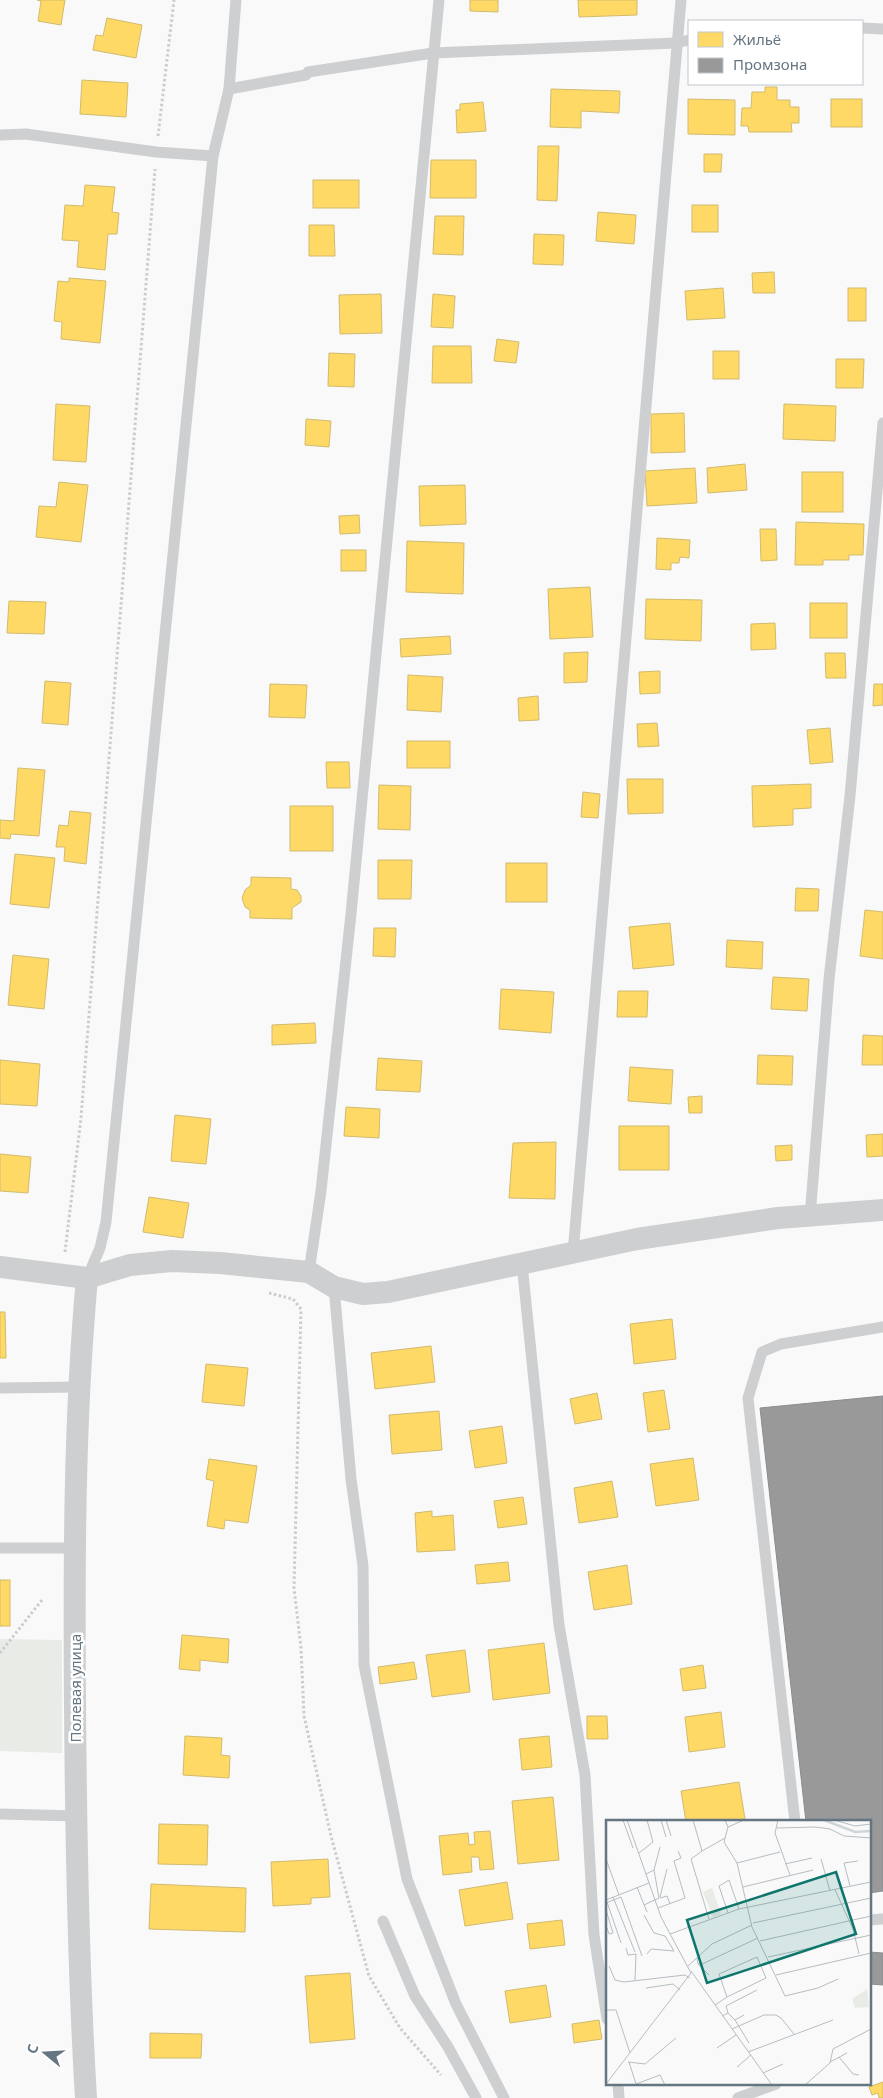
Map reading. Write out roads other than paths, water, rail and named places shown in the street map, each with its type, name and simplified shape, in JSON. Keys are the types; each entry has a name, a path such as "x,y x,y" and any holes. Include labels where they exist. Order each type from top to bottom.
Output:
{"street":[{"path":"0,1267 87,1278 130,1265 172,1260 309,1272 334,1286 363,1294 388,1292 637,1239 778,1218 883,1210"},
{"name":"Полевая улица","path":"86,2098 76,1816 75,1548 79,1388 87,1278"}],"lane":[{"path":"87,1278 100,1248 106,1222 213,156 230,89 236,0"},
{"path":"309,1272 321,1191 351,914 439,0"},
{"path":"573,1253 681,0"},
{"path":"863,28 883,29"},
{"path":"230,89 306,75 308,72 433,54 676,43 688,40"},
{"path":"0,135 26,134 156,152 213,156"},
{"path":"810,1217 829,979 850,796 883,423"},
{"path":"522,1264 558,1625 585,1775 594,1935 606,2013"},
{"path":"334,1286 351,1479 363,1566 364,1665 407,1879 456,2004 504,2098"},
{"path":"795,1820 748,1398 762,1352 781,1344 883,1327"},
{"path":"0,1388 79,1388"},
{"path":"0,1548 75,1548"},
{"path":"0,1814 76,1816"},
{"path":"870,1920 883,1919"},
{"path":"383,1921 415,1996 448,2047 476,2098"},
{"path":"738,2098 771,2086"}]}
